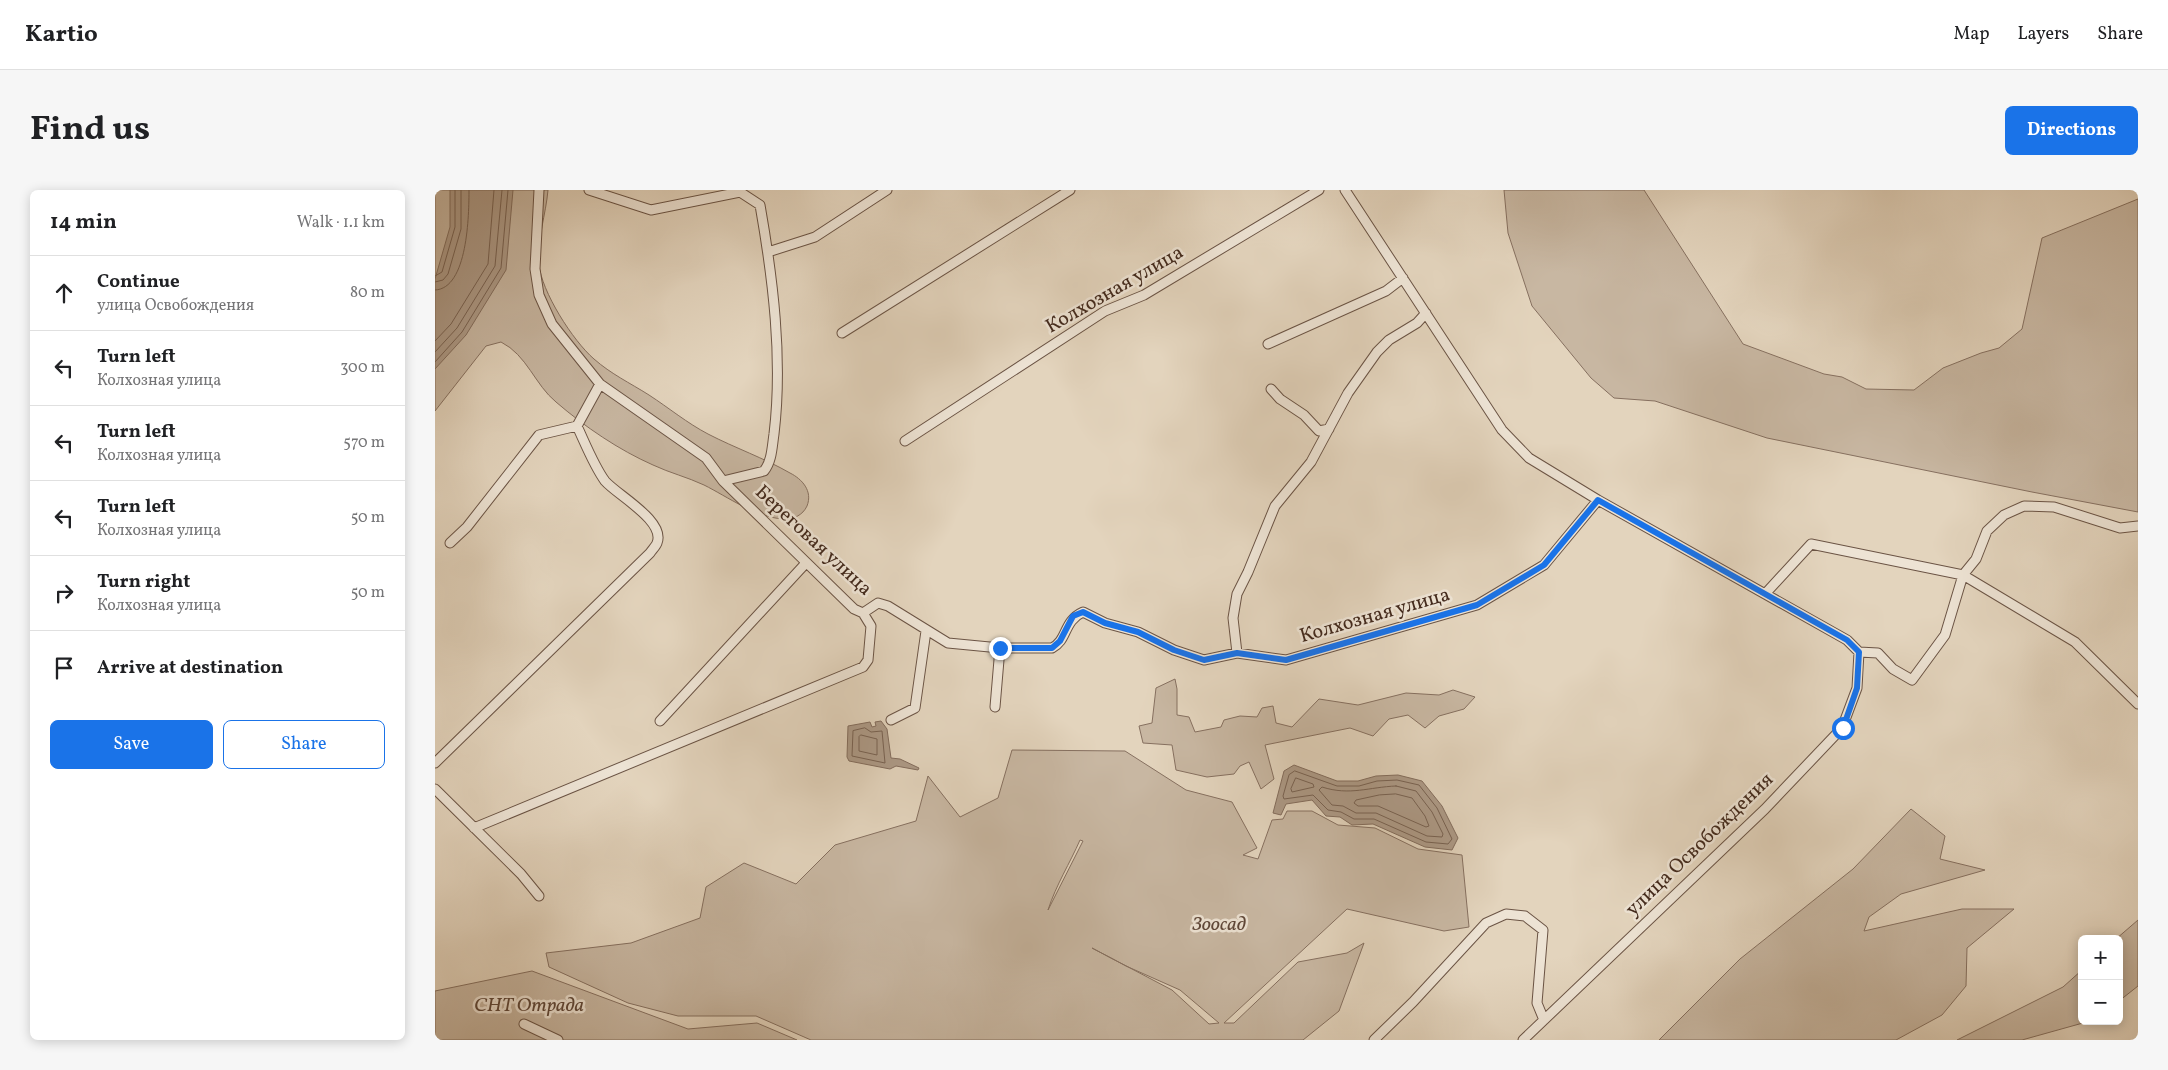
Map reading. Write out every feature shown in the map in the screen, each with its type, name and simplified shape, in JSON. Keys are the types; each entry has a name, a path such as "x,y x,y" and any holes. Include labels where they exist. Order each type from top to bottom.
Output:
{"street":[{"name":"Береговая улица","path":"539,190 535,269 539,296 552,324 599,384 706,458 723,481 854,609 863,613 878,603 888,606 948,643 1000,648"},
{"path":"589,190 651,210 740,191 760,205 768,252 776,341 778,402 768,466 764,471 723,481"},
{"path":"768,252 815,237 887,190"},
{"path":"842,333 1070,190"},
{"name":"Колхозная улица","path":"905,441 1105,311 1144,295 1319,190"},
{"path":"1345,190 1502,430 1529,458 1598,500 1847,640 1859,652 1878,653 1893,669 1912,680 1945,635 1963,574 1976,558 1987,531 2004,515 2024,506 2054,507 2120,528 2138,526"},
{"path":"1268,344 1386,291 1403,278"},
{"path":"1237,653 1233,618 1237,594 1275,506 1311,462 1348,393 1377,352 1389,340 1417,323 1426,313"},
{"path":"450,543 467,527 539,435 577,426 599,384"},
{"path":"1271,389 1281,399 1304,415 1319,431 1329,429"},
{"path":"435,763 650,553 657,543 658,534 653,525 627,497 606,482 577,426"},
{"name":"Колхозная улица","path":"1000,648 1052,648 1060,641 1073,616 1083,612 1105,623 1138,632 1174,650 1204,660 1237,653 1286,660 1477,605 1544,565 1598,500"},
{"path":"1765,594 1811,544 1963,574 2075,642 2138,704"},
{"path":"660,721 806,563"},
{"path":"473,828 863,667 868,660 871,626 863,613"},
{"path":"891,720 915,708 926,631"},
{"path":"995,707 1000,648"},
{"name":"улица Освобождения","path":"1523,1040 1765,809 1843,728 1857,688 1859,652"},
{"path":"435,789 521,874 539,896"},
{"path":"1374,1040 1413,1002 1486,923 1506,914 1525,916 1543,930 1537,1003 1544,1020"},
{"path":"524,1024 559,1040"}],"green space":[{"path":"435,190 548,190 539,245 541,275 545,288 559,315 577,340 594,359 607,369 693,425 799,479 809,495 807,506 803,512 790,519 762,515 704,485 659,468 615,445 590,429 556,402 542,387 518,354 501,342 486,346 435,411"},
{"path":"1504,190 1644,190 1743,344 1824,374 1842,377 1866,389 1914,390 1943,368 1999,348 2022,329 2042,238 2138,199 2138,512 1767,438 1655,401 1614,398 1591,378 1532,306 1508,233"},
{"path":"1175,679 1177,715 1189,717 1195,732 1221,727 1224,720 1240,716 1257,717 1262,708 1273,706 1276,723 1292,727 1319,699 1358,705 1406,693 1439,695 1453,690 1475,697 1464,709 1439,716 1425,728 1408,715 1389,719 1373,736 1350,728 1265,745 1274,779 1261,789 1249,762 1240,766 1234,774 1207,777 1176,770 1172,745 1143,743 1139,726 1152,723 1156,688"},
{"name":"Зоосад","path":"1012,750 1125,751 1186,790 1232,802 1257,848 1243,855 1258,859 1272,820 1283,819 1287,811 1312,811 1338,825 1375,828 1418,849 1462,855 1469,927 1444,931 1347,909 1224,1023 1234,1023 1298,962 1347,953 1364,943 1339,1011 1303,1040 811,1040 756,1016 678,1016 628,1003 549,967 546,953 631,943 700,918 706,887 744,863 796,884 835,845 916,821 928,776 960,817 998,798","holes":["1080,840 1083,841 1048,910 1055,892","1128,967 1180,990 1219,1023 1209,1024 1172,990"]},
{"path":"1911,809 1945,836 1940,859 1985,870 1901,894 1869,917 1864,931 1962,909 2014,909 1967,948 1966,986 1942,1015 1896,1040 1659,1040 1740,959 1853,869"},
{"path":"2138,920 2138,986 2123,998 2123,935 2121,935"},
{"name":"СНТ Отрада","path":"532,971 688,1029 757,1023 797,1040 435,1040 435,991"},
{"path":"2078,974 2078,1024 2022,1040 1957,1040 2063,987"}],"water":[{"path":"450,190 513,190 506,270 466,335 435,369 435,279 450,227"},
{"path":"881,721 887,729 891,758 900,759 919,768 918,770 896,766 890,769 849,761 847,757 848,726 870,722 872,727 876,726 875,722"},
{"path":"1294,765 1337,781 1358,781 1376,776 1398,775 1422,781 1442,806 1458,838 1452,850 1425,847 1373,824 1352,825 1340,817 1326,816 1312,800 1286,804 1281,815 1273,813 1284,771"}],"route":[{"path":"1000,648 1052,648 1060,641 1073,616 1083,612 1105,623 1138,632 1174,650 1204,660 1237,653 1286,660 1477,605 1544,565 1598,500 1847,640 1859,652 1857,688 1843,728"}]}
